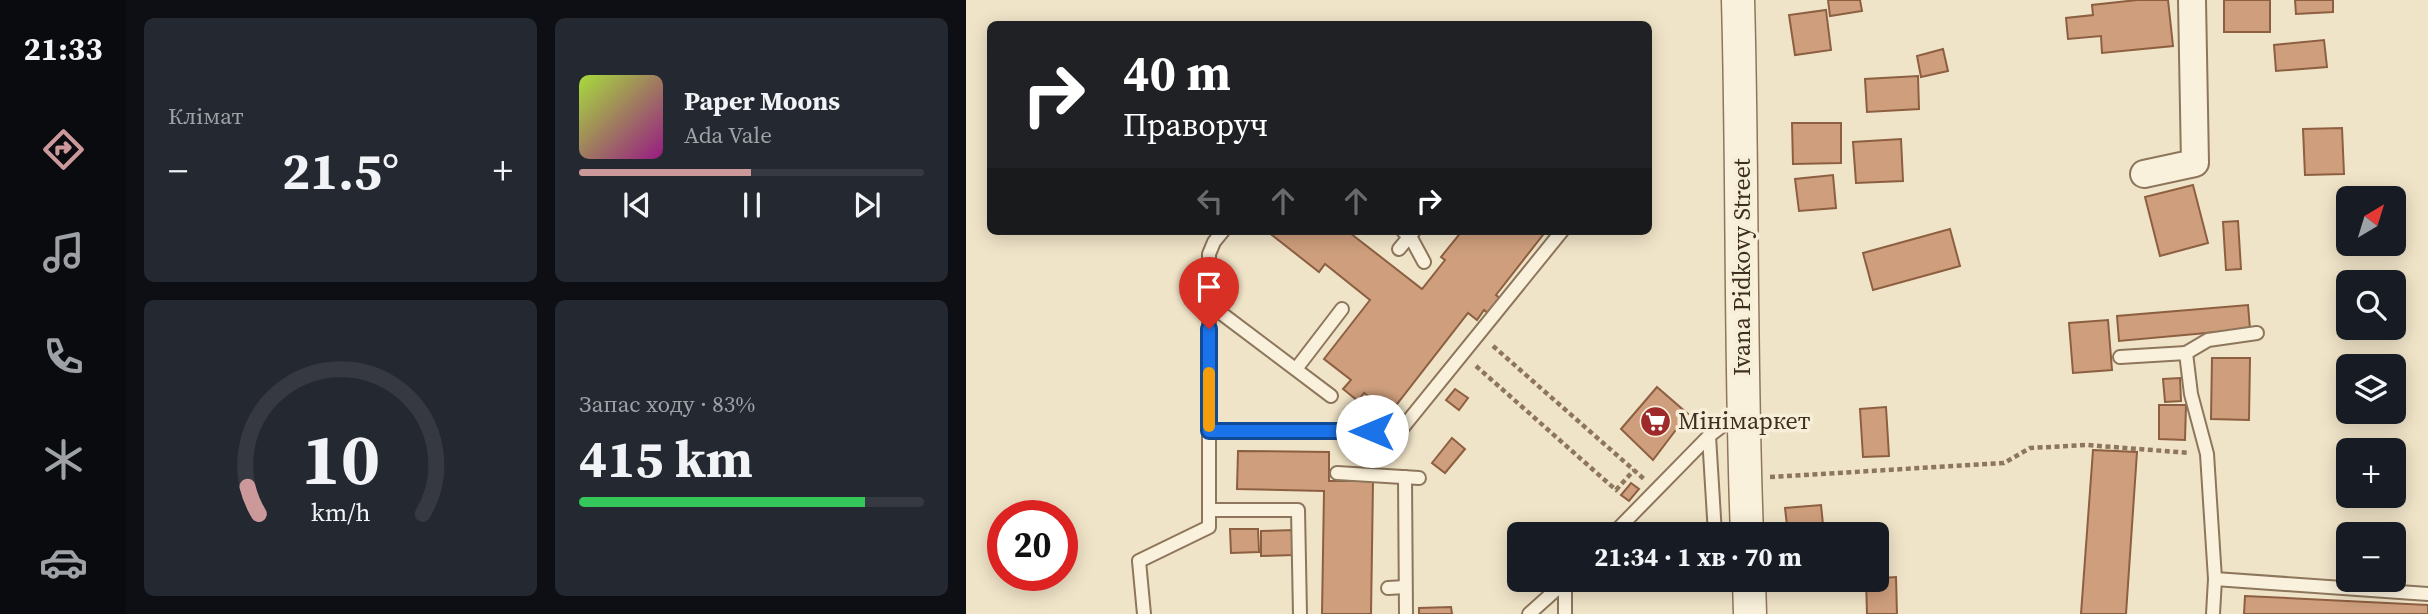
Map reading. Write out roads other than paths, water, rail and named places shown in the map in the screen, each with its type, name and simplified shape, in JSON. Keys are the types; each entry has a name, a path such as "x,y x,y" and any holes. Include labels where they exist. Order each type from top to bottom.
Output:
{"street":[{"name":"Ivana Pidkovy Street","path":"1738,0 1742,138 1742,411 1747,522"},
{"path":"2144,174 2195,163 2192,0"},
{"path":"1748,592 1750,614"}],"lane":[{"path":"1144,614 1139,561 1209,527 1209,254 1220,235"},
{"path":"1399,250 1408,235"},
{"path":"1410,235 1424,262"},
{"path":"1209,431 1399,431 1559,235"},
{"path":"1209,304 1331,396"},
{"path":"1296,369 1342,309"},
{"path":"2120,357 2186,353 2208,340 2257,332"},
{"path":"2186,353 2191,394 2207,454 2215,579 2213,614"},
{"path":"1625,522 1709,436 1742,411"},
{"path":"1709,436 1714,522"},
{"path":"1337,473 1419,478"},
{"path":"1405,477 1406,614"},
{"path":"1209,510 1298,510 1300,614"},
{"path":"2215,579 2428,594"},
{"path":"1388,588 1405,587"},
{"path":"1529,614 1554,592"},
{"path":"1565,614 1566,592"}],"place":[{"name":"Мінімаркет","path":"1655,421"}]}
